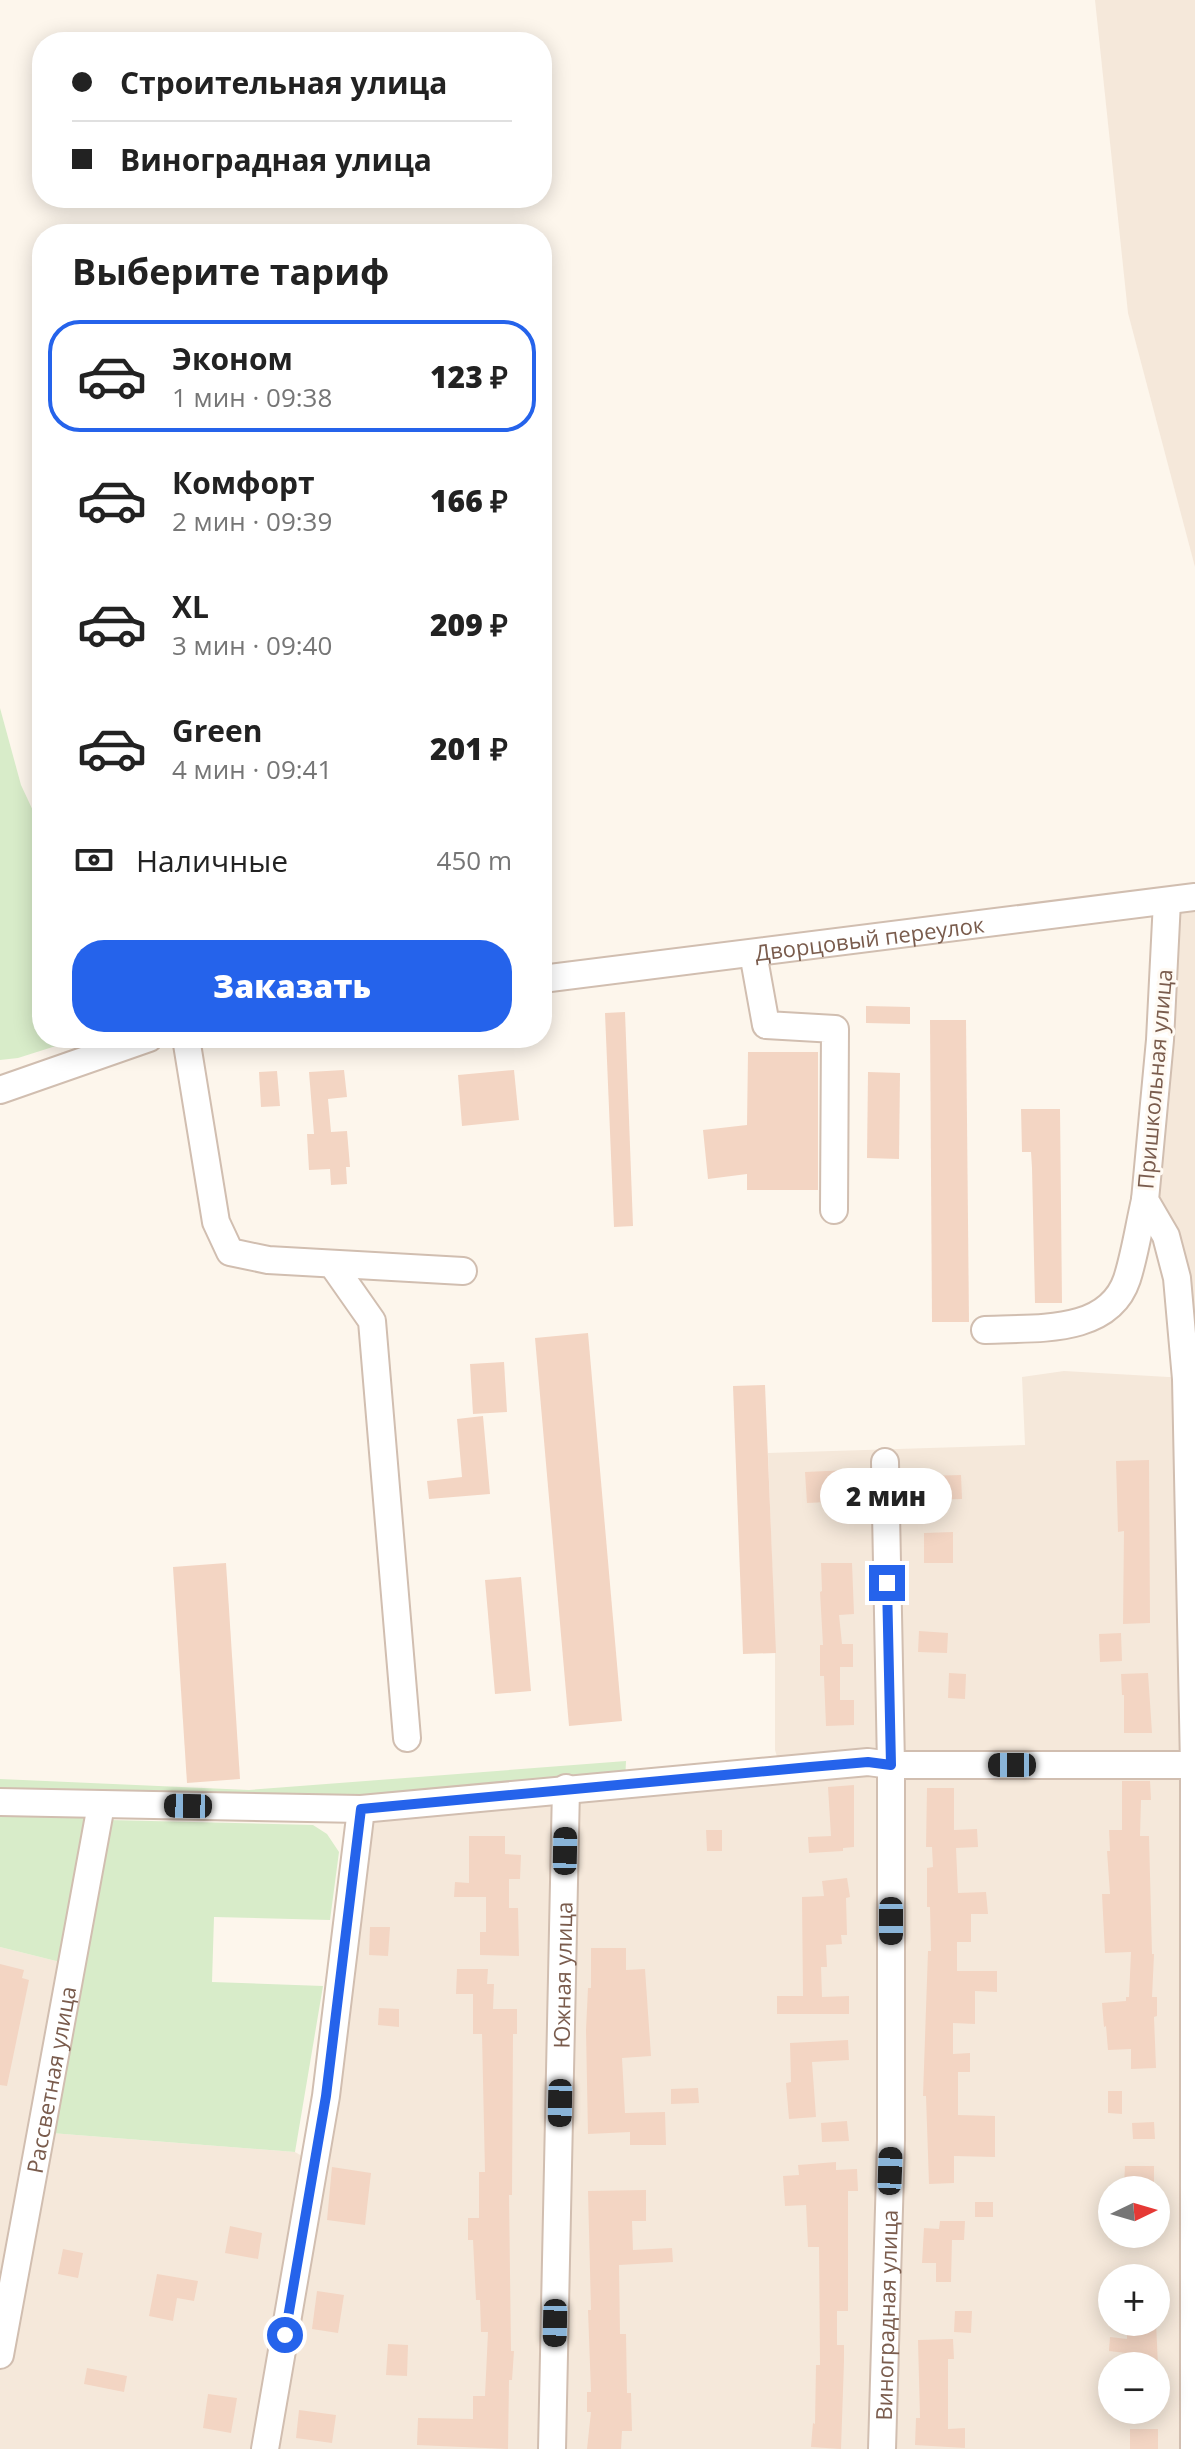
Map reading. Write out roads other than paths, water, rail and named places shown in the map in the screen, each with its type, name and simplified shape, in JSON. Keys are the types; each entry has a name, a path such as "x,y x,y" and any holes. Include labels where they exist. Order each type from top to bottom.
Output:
{"street":[{"name":"Дворцовый переулок","path":"552,978 1195,897"},
{"name":"Пришкольная улица","path":"1167,901 1160,1040 1145,1200 1166,1236 1173,1264 1185,1364 1194,1765 1194,2449"},
{"path":"753,953 766,1025 835,1029 834,1210"},
{"path":"0,1090 120,1048"},
{"path":"188,1048 216,1222 230,1252 268,1260 463,1271"},
{"path":"985,1330 1063,1326 1100,1315 1116,1300 1126,1281 1145,1200"},
{"path":"332,1264 372,1321 407,1738"},
{"name":"Виноградная улица","path":"882,2449 891,2140 891,1765 885,1462"},
{"path":"0,1802 361,1809 868,1762 891,1765 1194,1765"},
{"name":"Южная улица","path":"552,2449 566,1788"},
{"name":"Рассветная улица","path":"0,2355 101,1805"},
{"path":"265,2449 326,2096 361,1809"}]}
